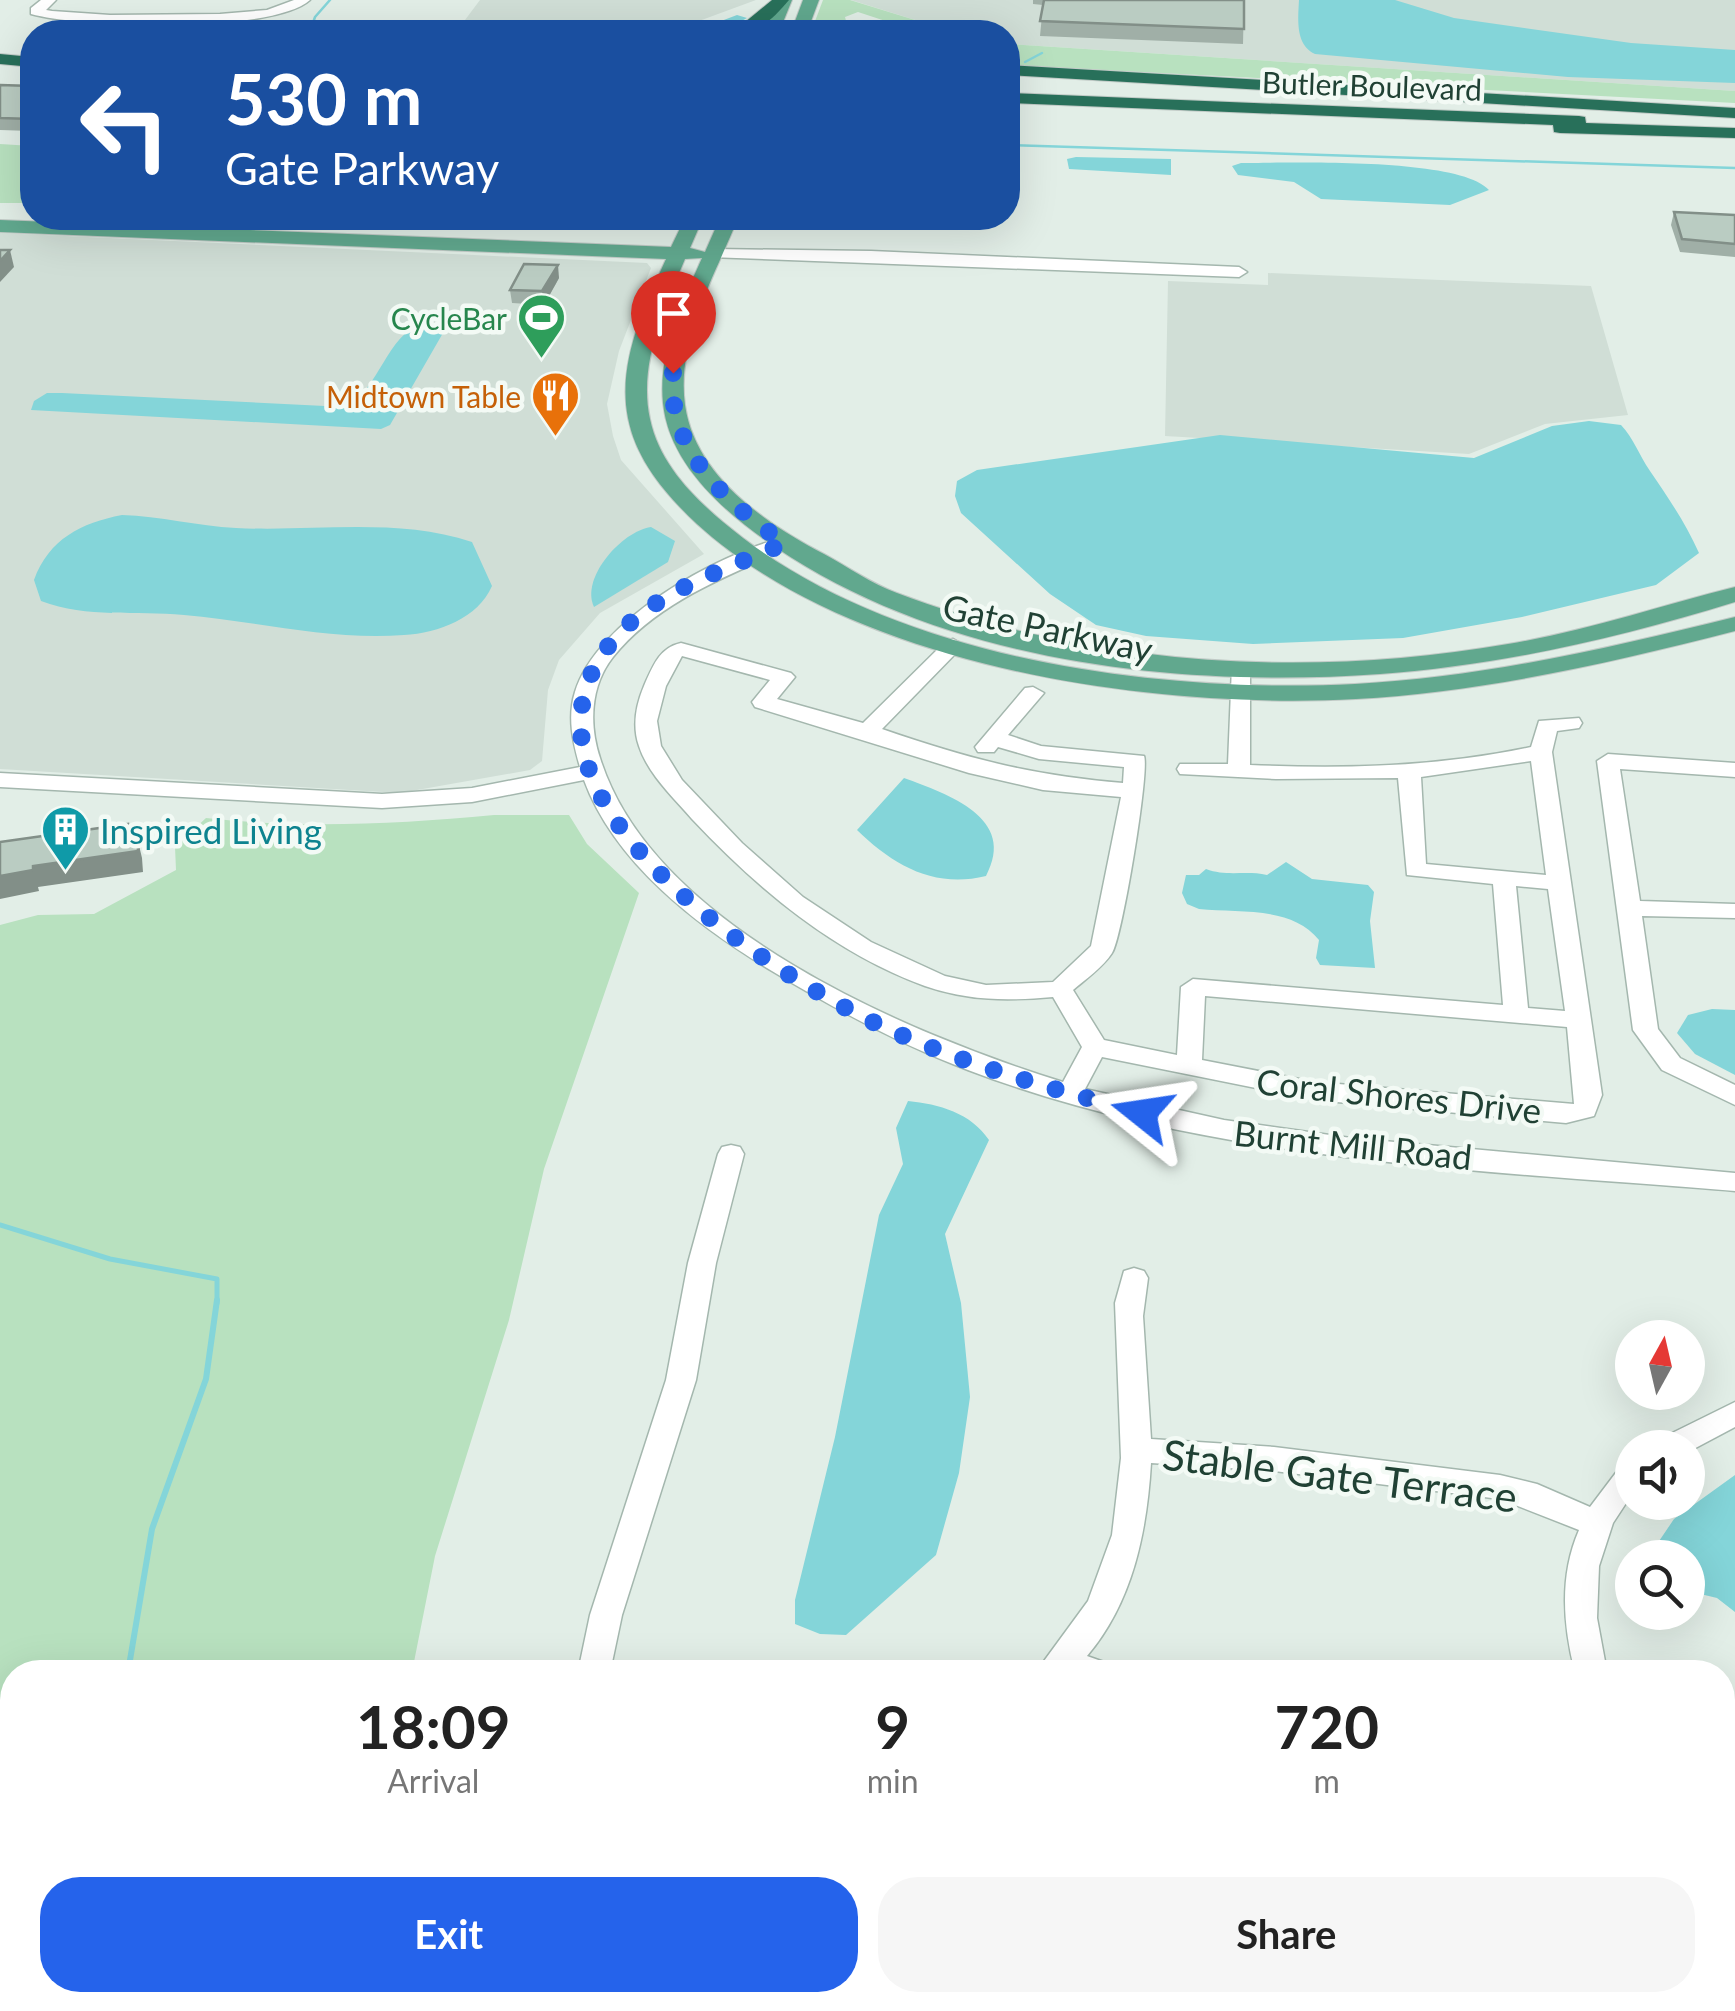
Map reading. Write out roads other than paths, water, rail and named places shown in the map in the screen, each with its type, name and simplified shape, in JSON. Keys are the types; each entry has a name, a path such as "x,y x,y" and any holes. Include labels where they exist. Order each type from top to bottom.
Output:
{"highway":[{"path":"761,20 783,0"},
{"path":"1020,71 1735,114"},
{"name":"Butler Boulevard","path":"1020,88 1735,114"},
{"name":"Butler Boulevard","path":"1020,99 1735,129"},
{"path":"1020,117 1735,129"}],"main road":[{"path":"101,230 482,245 681,247"},
{"path":"424,230 717,249"},
{"name":"Gate Parkway","path":"689,230 638,364 638,416 671,487 752,558 840,606 953,645 1080,676 1239,682 1462,659 1622,626 1735,594"},
{"name":"Gate Parkway","path":"724,230 676,356 672,387 677,419 690,450 714,484 747,517 844,577 989,631 1239,682 1327,695 1463,685 1735,624"},
{"path":"482,245 526,234"}],"street":[{"path":"49,0 36,12 49,17 175,18 272,13 303,0"},
{"path":"717,249 1239,272"},
{"name":"Burnt Mill Road","path":"785,543 656,603 615,639 591,675 578,716 582,753 590,772 607,808 640,852 702,913 775,965 886,1028 966,1062 1179,1123 1251,1136 1735,1182"},
{"path":"867,731 953,645"},
{"path":"993,738 1040,752 1136,761 1132,791 1103,949 1060,989 981,993 912,974 846,938 760,876 679,791 649,745 648,702 671,652 682,649 784,677 763,702 867,731 969,766 1043,783 1132,791"},
{"path":"1239,682 1239,772"},
{"path":"969,766 1033,693"},
{"path":"1188,770 1409,770 1541,752 1547,726 1571,723"},
{"name":"Coral Shores Drive","path":"1095,1047 1314,1091 1566,1114 1585,1110 1589,1096 1541,752"},
{"path":"1735,770 1608,760 1646,1030 1671,1064 1735,1096"},
{"path":"1409,770 1415,870 1560,883"},
{"path":"0,780 366,801 472,795 590,772"},
{"path":"1504,879 1516,1014"},
{"path":"1630,908 1735,911"},
{"path":"1188,1067 1193,987 1578,1020"},
{"path":"1060,989 1095,1047 1069,1094"},
{"path":"597,1660 606,1615 681,1380 702,1263 730,1154"},
{"path":"1075,1660 1116,1582 1136,1493 1138,1450 1126,1312 1134,1278"},
{"path":"1703,1430 1735,1413"},
{"name":"Stable Gate Terrace","path":"1138,1450 1274,1459 1500,1487 1597,1524"},
{"path":"1589,1660 1578,1602 1580,1568 1597,1524 1615,1493"}],"water":[{"path":"1299,0 1395,0 1454,18 1631,43 1735,50 1735,83 1568,77 1315,54 1301,38"},
{"path":"737,15 747,18 743,20 724,20"},
{"path":"1067,159 1171,159 1171,175 1069,169"},
{"path":"1241,163 1410,167 1472,179 1489,190 1450,205 1321,199 1294,182 1238,175 1232,166"},
{"path":"424,322 447,326 390,425 381,429 31,410 34,401 47,393 345,407 367,388 400,339"},
{"path":"1589,421 1621,425 1626,430 1699,553 1656,585 1522,617 1403,638 1253,644 1146,636 1096,625 1050,594 961,513 955,496 957,481 977,470 1220,435 1474,458 1552,426"},
{"path":"122,515 236,528 355,527 443,534 472,542 492,586 477,607 456,622 417,634 377,636 184,615 94,612 41,601 34,580 48,554 80,528"},
{"path":"651,527 675,541 668,562 594,607 593,583 606,558 628,537"},
{"path":"904,778 958,801 986,824 993,838 993,856 986,876 949,879 916,871 885,854 857,830"},
{"path":"1286,862 1312,879 1368,885 1374,892 1370,921 1375,968 1320,965 1316,958 1319,940 1294,921 1264,913 1199,909 1187,904 1182,893 1186,875 1199,875 1206,869 1267,875"},
{"path":"1712,1009 1735,1010 1735,1075 1695,1054 1677,1033 1688,1015"},
{"path":"908,1101 953,1112 973,1123 989,1140 945,1234 961,1303 970,1397 959,1473 936,1555 846,1635 820,1634 795,1624 795,1600 835,1437 879,1215 903,1164 896,1128"},
{"path":"1735,1475 1735,1612 1717,1598 1705,1595 1705,1540 1660,1540 1673,1520 1705,1520 1705,1497"}],"waterway":[{"path":"314,20 330,0"},
{"path":"1025,62 1042,53"},
{"path":"1020,145 1735,168"},
{"path":"0,1225 110,1259 217,1279 217,1300"},
{"path":"130,1660 152,1529 206,1379 217,1300"}],"place":[{"name":"CycleBar","path":"542,360"},
{"name":"Midtown Table","path":"556,438"},
{"name":"Inspired Living","path":"65,872"}]}
